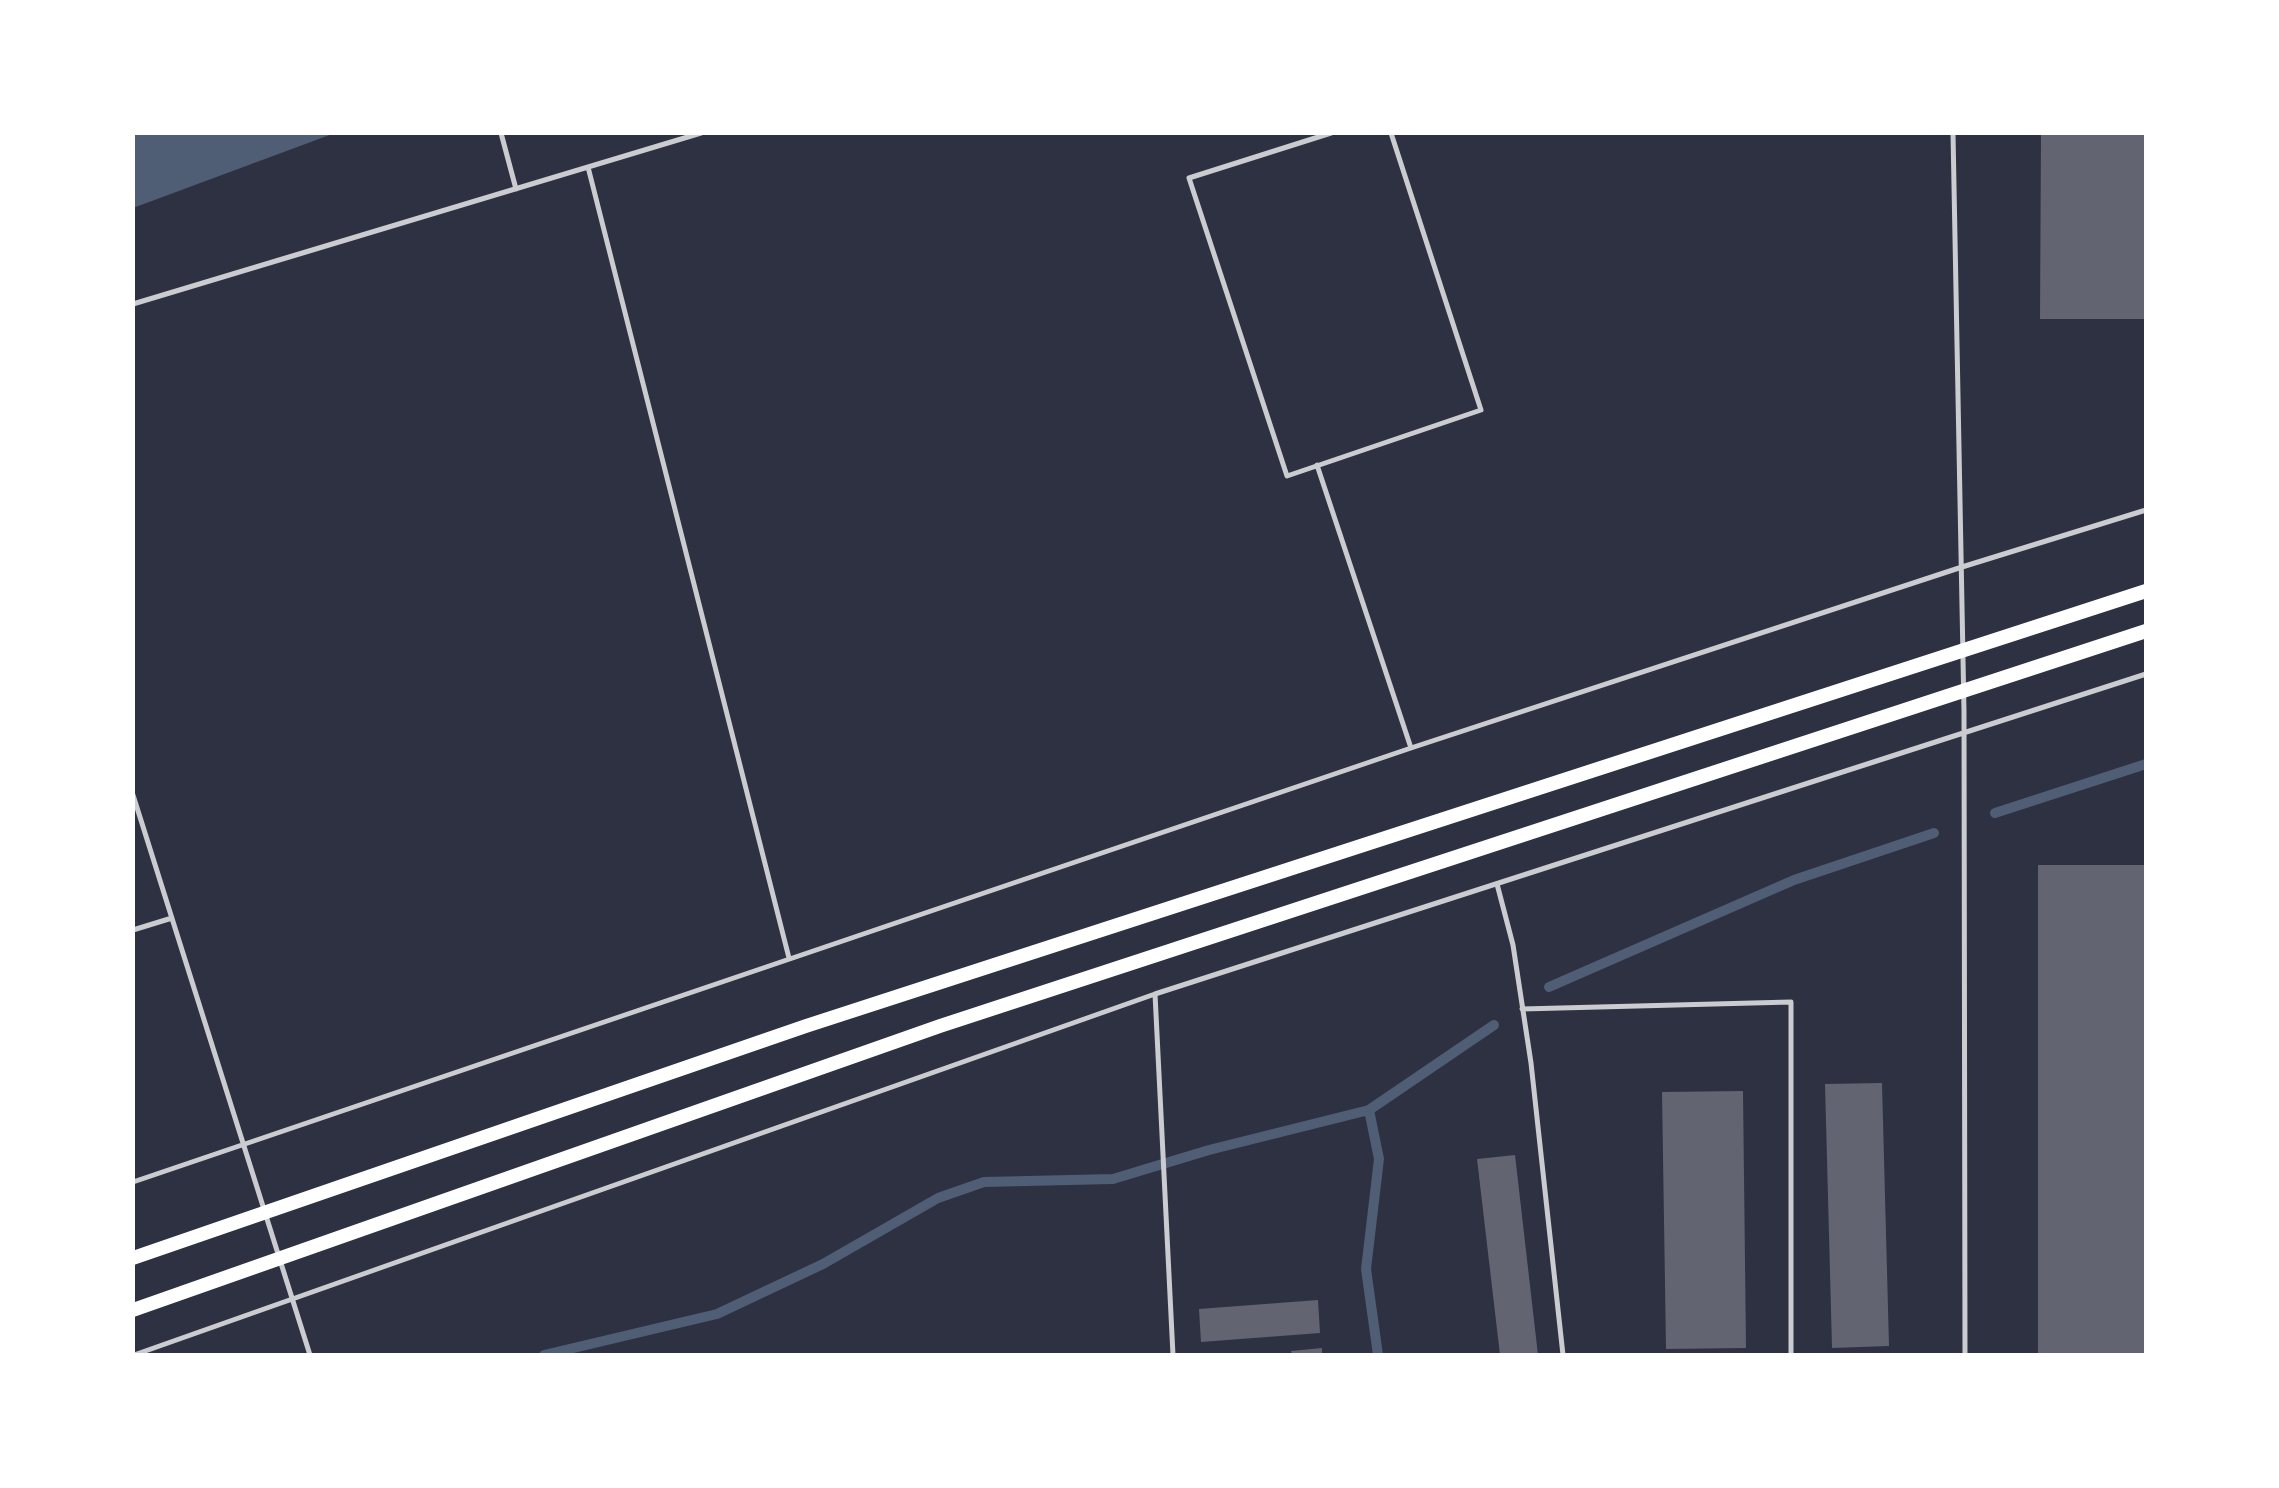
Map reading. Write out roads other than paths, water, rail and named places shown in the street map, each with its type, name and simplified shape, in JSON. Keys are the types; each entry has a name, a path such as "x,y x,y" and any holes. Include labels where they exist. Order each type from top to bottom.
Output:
{"main road":[{"path":"133,1258 806,1026 2146,591"},
{"path":"133,1310 940,1026 2146,631"}],"lane":[{"path":"501,133 516,189"},
{"path":"133,304 701,133"},
{"path":"1331,133 1189,178 1287,476 1481,410 1391,133"},
{"path":"1953,133 1964,689 1965,1355"},
{"path":"588,167 789,958"},
{"path":"1317,465 1411,748"},
{"path":"133,1182 243,1142 1411,748 1962,567 2146,510"},
{"path":"134,1355 293,1301 1154,994 2146,674"},
{"path":"133,795 310,1355"},
{"path":"1497,884 1513,945 1531,1063 1563,1355"},
{"path":"133,930 172,918"},
{"path":"1154,994 1173,1355"},
{"path":"1522,1009 1791,1002 1791,1355"}],"water":[{"path":"133,133 335,133 133,208"}],"waterway":[{"path":"1995,813 2146,764"},
{"path":"1549,987 1794,880 1934,833"},
{"path":"544,1355 717,1314 823,1264 938,1198 984,1182 1113,1179 1209,1150 1369,1110 1494,1025"},
{"path":"1369,1110 1379,1159 1366,1269 1378,1355"}]}
